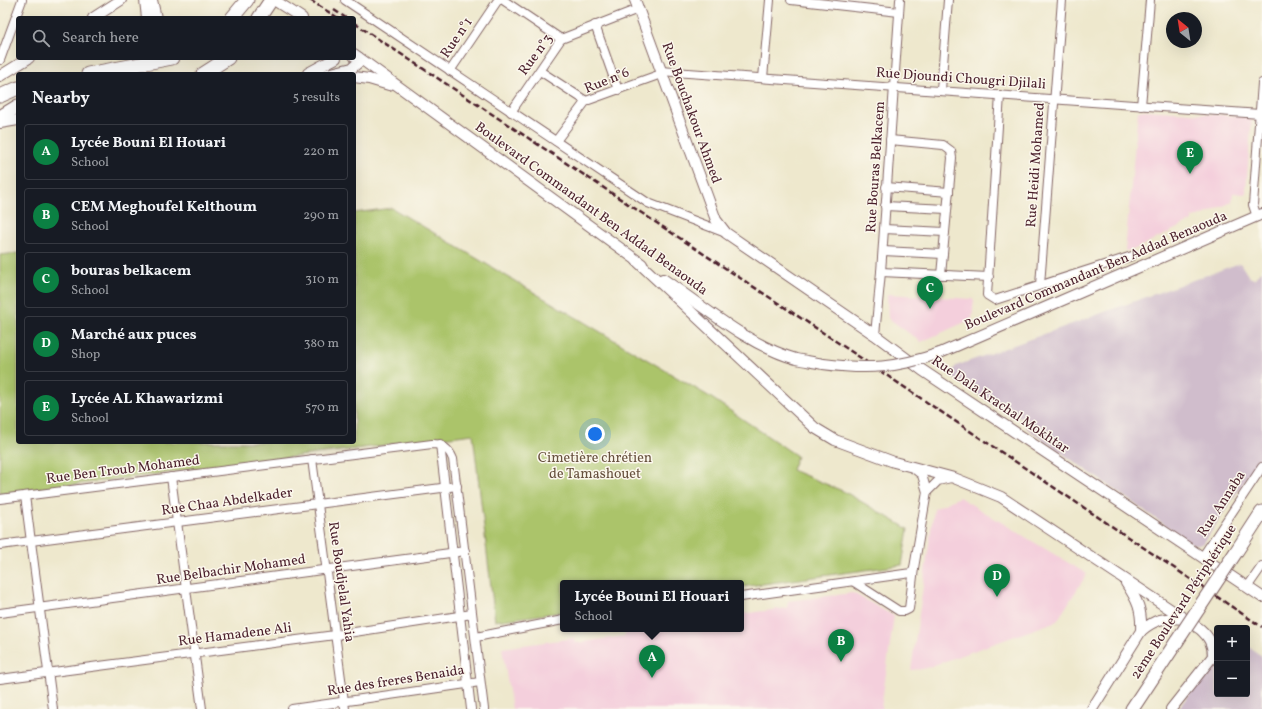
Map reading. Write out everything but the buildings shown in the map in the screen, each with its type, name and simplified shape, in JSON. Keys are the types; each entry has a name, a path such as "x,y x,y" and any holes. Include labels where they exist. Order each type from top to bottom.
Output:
{"main road":[{"path":"234,16 247,0"},
{"path":"260,16 270,2"},
{"path":"100,72 162,60"},
{"path":"206,72 225,60"},
{"path":"0,96 16,89"},
{"path":"0,117 16,107"},
{"name":"2ème Boulevard Périphérique","path":"1142,709 1181,643 1239,554 1262,512"},
{"name":"2ème Boulevard Périphérique","path":"1239,554 1262,527"},
{"name":"2ème Boulevard Périphérique","path":"1132,709 1181,643"}],"street":[{"path":"16,16 22,0"},
{"path":"96,16 121,0"},
{"path":"145,0 147,16"},
{"path":"152,0 156,16"},
{"path":"345,0 648,203 726,233"},
{"name":"Rue n°1","path":"450,71 498,0"},
{"path":"503,0 561,39"},
{"path":"763,78 770,0"},
{"path":"791,0 899,12"},
{"name":"Rue Bouras Belkacem","path":"875,335 883,251 886,187 900,0"},
{"path":"941,90 948,0"},
{"name":"Rue Heidi Mohamed","path":"1040,285 1062,0"},
{"path":"1141,106 1150,0"},
{"path":"270,2 298,16"},
{"name":"Rue n°3","path":"511,112 561,39 595,25 636,5"},
{"name":"Rue Bouchakour Ahmed","path":"636,5 716,220 726,233"},
{"path":"0,60 16,16"},
{"path":"595,25 618,90"},
{"name":"Boulevard Commandant Ben Addad Benaouda","path":"356,57 637,260 738,331 761,344 795,359 823,364 850,367 892,366 940,353 1259,215"},
{"path":"335,72 355,67 359,63 356,58"},
{"path":"0,76 26,60"},
{"path":"119,69 137,60"},
{"path":"309,72 318,60"},
{"path":"311,72 332,60"},
{"path":"540,71 586,101"},
{"name":"Rue Djoundi Chougri Djilali","path":"660,72 941,90 1260,114"},
{"name":"Rue n°6","path":"556,141 586,101 618,90 660,72"},
{"path":"356,77 381,81 398,88"},
{"path":"1259,215 1253,205 1262,83"},
{"path":"1000,95 987,296 995,300 1132,256"},
{"path":"0,123 16,120"},
{"path":"890,140 943,145 949,148 952,158 941,275"},
{"path":"886,187 949,192"},
{"path":"885,206 947,209"},
{"path":"884,229 945,232"},
{"name":"Rue Dala Krachal Mokhtar","path":"726,233 875,335 922,370 1248,586 1262,597"},
{"path":"883,251 943,254"},
{"path":"637,260 815,428 835,440 911,466 954,478 1001,497 1124,580 1185,619 1208,636 1213,646 1213,656 1171,709"},
{"path":"881,272 989,277"},
{"path":"440,444 447,449 453,459 484,709"},
{"path":"440,444 471,709"},
{"name":"Rue Ben Troub Mohamed","path":"0,499 440,444"},
{"name":"Rue Boudjelal Yahia","path":"312,459 344,706"},
{"path":"854,582 899,611 905,611 908,609 927,492 922,475 911,466"},
{"name":"Rue Annaba","path":"1203,556 1262,467"},
{"path":"171,477 202,709"},
{"path":"927,492 938,481 954,478"},
{"name":"Rue Chaa Abdelkader","path":"0,545 457,486"},
{"path":"25,496 53,709"},
{"name":"Rue Belbachir Mohamed","path":"0,614 465,551"},
{"path":"1248,586 1262,566"},
{"path":"744,597 905,575 911,573 914,568"},
{"path":"1124,580 1138,601 1142,618 1141,631"},
{"name":"Rue Hamadene Ali","path":"0,679 335,635 472,614"},
{"path":"1092,709 1141,631 1165,617 1185,619"},
{"path":"476,637 560,621"},
{"name":"Rue des freres Benaida","path":"292,709 344,706 480,682"}],"shaded area":[{"path":"1145,110 1252,117 1246,194 1233,193 1232,202 1199,217 1192,217 1192,221 1135,249 1125,251 1138,111"},
{"path":"1240,263 1249,277 1254,279 1262,270 1262,455 1203,544 1192,544 1026,428 1023,418 1011,417 950,376 956,366"},
{"path":"887,294 974,299 972,319 921,342 888,318"},
{"path":"959,497 1087,574 1057,621 923,669 911,670 934,509"},
{"path":"853,593 894,616 881,709 512,709 502,648 574,638 575,643 625,636 625,632 744,632 744,614 787,608 788,601"},
{"path":"1250,648 1262,656 1262,709 1178,709 1214,661 1214,697 1250,697"}],"green space":[{"name":"Cimetière chrétien de Tamashouet","path":"392,208 710,397 797,456 792,470 845,492 908,529 902,565 744,587 744,580 560,580 560,612 495,621 473,434 0,494 0,255 16,253 16,444 356,444 356,213"}],"railway":[{"path":"310,0 335,16"},
{"path":"334,10 343,16"},
{"path":"356,24 831,338 1262,627"}],"place":[{"name":"Lycée AL Khawarizmi","path":"1190,174"},
{"name":"bouras belkacem","path":"930,309"},
{"name":"Marché aux puces","path":"997,597"},
{"name":"CEM Meghoufel Kelthoum","path":"841,662"},
{"name":"Lycée Bouni El Houari","path":"652,678"}]}
